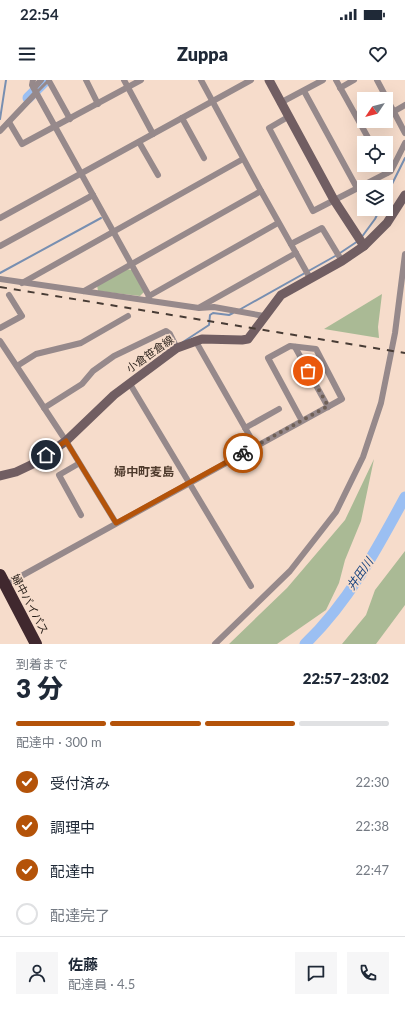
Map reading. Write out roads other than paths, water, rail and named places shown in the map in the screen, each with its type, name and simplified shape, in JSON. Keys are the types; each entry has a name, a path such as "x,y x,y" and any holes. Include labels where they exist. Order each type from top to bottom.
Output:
{"highway":[{"name":"婦中バイパス","path":"2,584 28,644"},
{"name":"婦中バイパス","path":"2,584 36,644"}],"main road":[{"path":"269,80 280,103 334,200 364,246"},
{"name":"小倉笹倉線","path":"0,476 16,472 35,463 66,441 114,396 177,348 195,340 248,339 281,295 342,261 364,246 387,223 405,195"}],"street":[{"path":"33,80 35,90 131,264 148,298"},
{"path":"0,131 35,90 41,80"},
{"path":"49,80 70,119"},
{"path":"86,80 98,104"},
{"path":"124,80 154,134"},
{"path":"9,122 22,144 141,80"},
{"path":"201,80 260,191 310,278"},
{"path":"0,218 251,80"},
{"path":"280,103 323,80"},
{"path":"336,80 367,136"},
{"path":"340,88 354,80"},
{"path":"377,80 405,133"},
{"path":"288,117 269,128 313,211 357,188 304,90"},
{"path":"394,112 405,105"},
{"path":"182,118 204,158"},
{"path":"139,142 158,175"},
{"path":"373,180 391,171 405,143"},
{"path":"22,283 243,159"},
{"path":"84,291 260,191"},
{"path":"0,246 93,195"},
{"path":"148,298 278,223"},
{"path":"291,244 322,228 342,261"},
{"path":"199,308 296,253"},
{"path":"215,644 290,571 336,512 360,464 381,403 395,333 405,254"},
{"path":"0,279 84,291 148,298 199,308 214,308 264,316"},
{"path":"0,328 22,316 10,295"},
{"path":"17,366 36,354 81,343 128,316"},
{"path":"44,408 82,384 93,371 114,356 166,331 170,334 177,348"},
{"path":"195,340 256,447"},
{"path":"0,341 66,441 78,464 116,523"},
{"path":"2,584 256,447 342,399 316,349 290,346 268,358 302,421"},
{"path":"295,347 328,406"},
{"path":"130,384 251,586"},
{"path":"245,428 279,409"},
{"path":"78,464 59,475 81,515"}],"lane":[{"path":"35,90 49,80"}],"waterway":[{"path":"0,119 6,80"},
{"path":"28,98 46,80"},
{"path":"393,182 405,158"},
{"path":"361,238 376,216"},
{"path":"0,273 101,218"},
{"path":"239,310 337,255 358,241"},
{"path":"183,342 209,325 210,315 213,313 229,315 233,313"},
{"name":"井田川","path":"305,644 335,611 361,575 405,497"}],"railway":[{"path":"0,287 405,353"}],"district":[{"name":"婦中町麦島","path":"144,472"}]}
